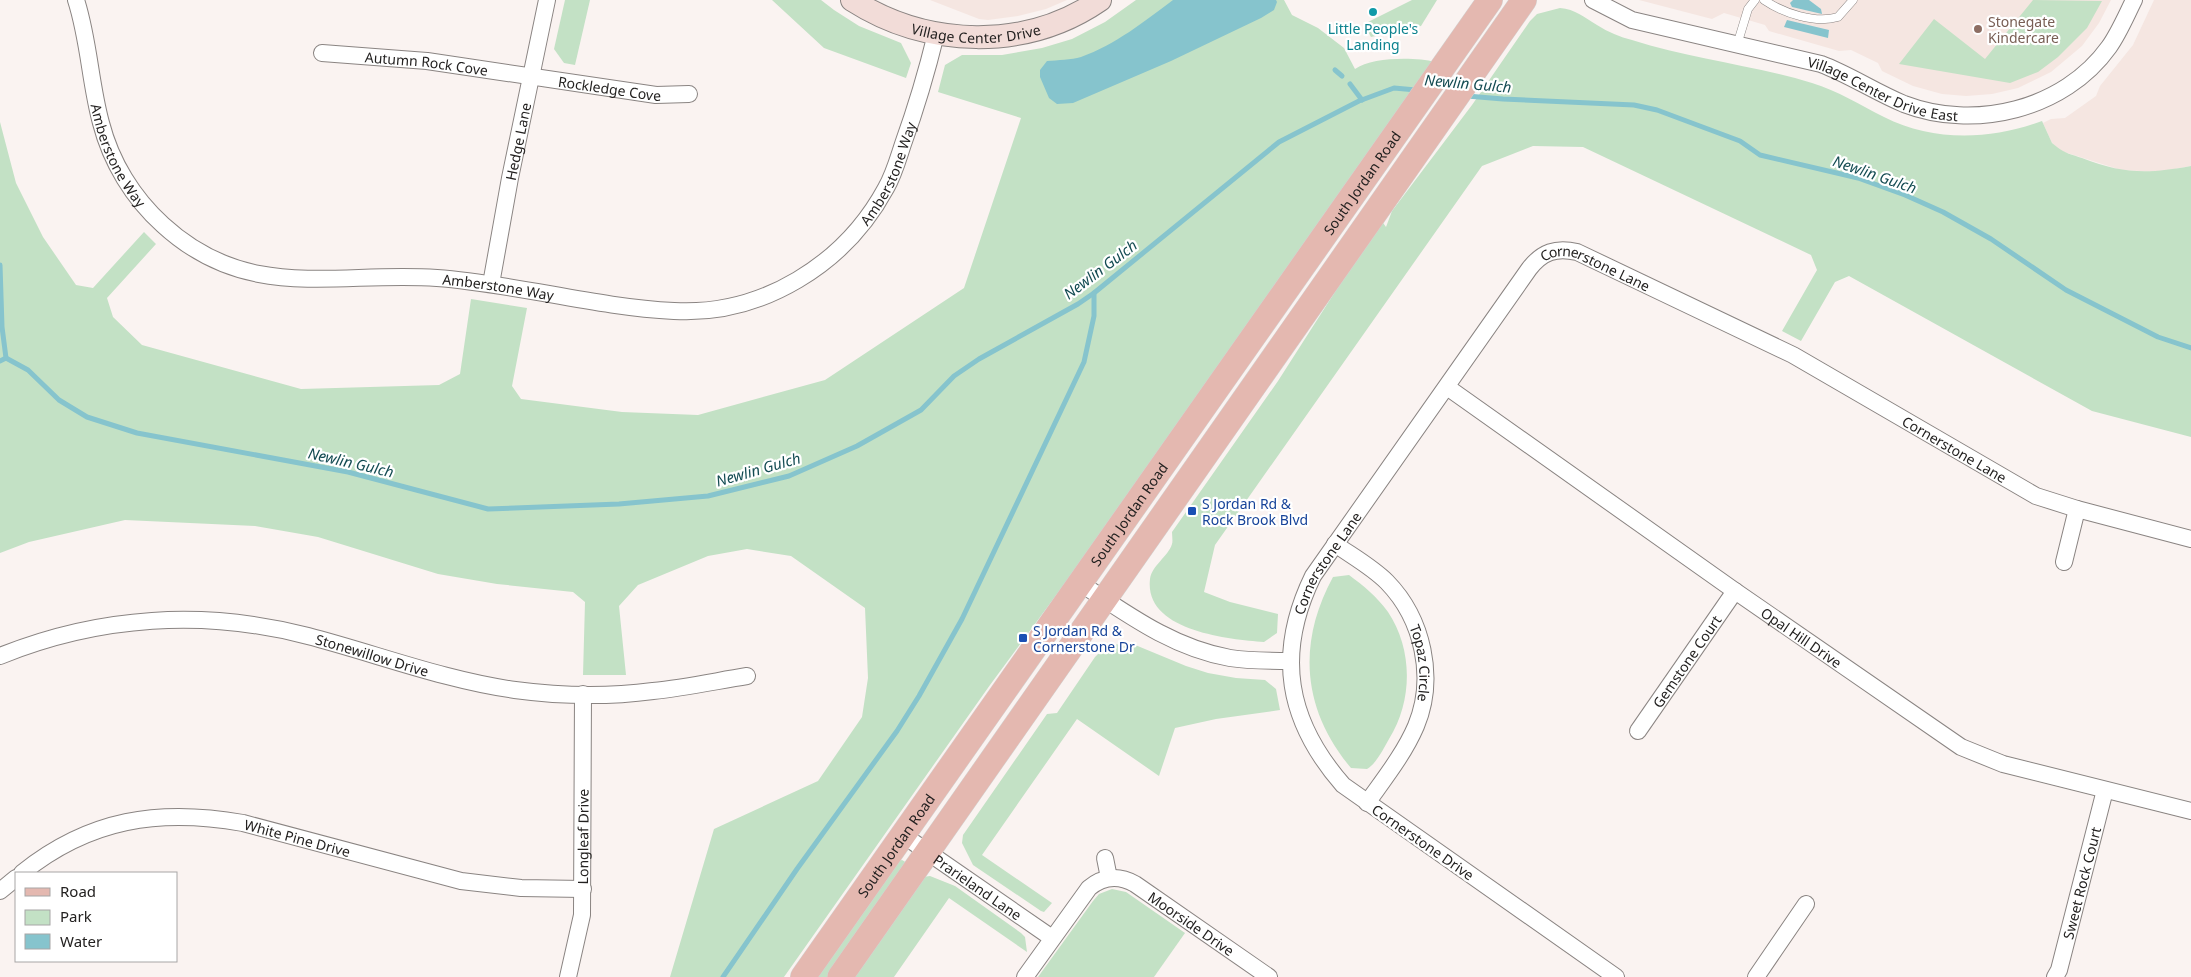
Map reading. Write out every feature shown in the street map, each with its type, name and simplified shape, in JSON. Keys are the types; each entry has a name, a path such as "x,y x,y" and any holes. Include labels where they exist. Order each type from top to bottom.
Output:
{"main road":[{"name":"South Jordan Road","path":"803,977 1490,0"},
{"name":"South Jordan Road","path":"840,977 1489,50 1518,4"}],"street":[{"name":"Amberstone Way","path":"76,0 101,123 112,154 126,181 144,206 164,226 189,245 226,266 276,278 320,280 418,277 492,284 642,308 684,312 736,305 763,298 815,269 848,241 868,216 887,187 910,126 936,34"},
{"name":"Hedge Lane","path":"492,284 530,75 548,0"},
{"name":"Village Center Drive","path":"852,0 897,23 936,34 975,38 1024,32 1062,20 1100,0"},
{"name":"Village Center Drive East","path":"1593,0 1632,20 1821,64 1917,108 1958,116 1988,115 2018,109 2039,102 2081,77 2108,48 2134,0"},
{"name":"Autumn Rock Cove","path":"322,53 406,58 530,75"},
{"name":"Rockledge Cove","path":"530,75 656,95 689,94"},
{"name":"Cornerstone Lane","path":"1291,661 1294,633 1304,595 1313,576 1535,262 1550,251 1566,250 1587,256 1758,337 1802,360 2011,484 2047,500 2077,509 2191,538"},
{"name":"Opal Hill Drive","path":"1447,387 1735,591 1961,747 2003,764 2191,811"},
{"path":"2064,562 2077,509"},
{"name":"Topaz Circle","path":"1334,544 1377,573 1403,602 1419,637 1426,673 1423,702 1415,727 1402,752 1367,803"},
{"path":"1080,583 1153,630 1186,646 1232,658 1291,661"},
{"name":"Gemstone Court","path":"1638,731 1735,591"},
{"name":"Stonewillow Drive","path":"0,656 45,640 97,627 158,620 213,620 291,632 464,681 517,690 584,694 653,692 747,676"},
{"name":"Cornerstone Drive","path":"1291,661 1296,704 1302,724 1320,756 1343,785 1616,977"},
{"name":"Longleaf Drive","path":"568,977 579,932 583,889 584,694"},
{"name":"Sweet Rock Court","path":"2055,977 2059,970 2105,790"},
{"name":"White Pine Drive","path":"23,872 52,852 88,833 159,816 182,816 243,823 461,881 521,888 583,889"},
{"name":"Prarieland Lane","path":"903,835 1052,938"},
{"path":"1025,977 1089,888 1102,879 1109,878 1105,858"},
{"name":"Moorside Drive","path":"1109,878 1119,877 1135,884 1270,977"},
{"path":"0,891 15,879"},
{"path":"1756,977 1806,904"}],"lane":[{"path":"1736,45 1748,9 1755,0"},
{"path":"1764,0 1782,10 1824,20 1838,17 1853,0"}],"shaded area":[{"path":"930,0 1067,0 1046,9 1018,16 988,20 979,19"},
{"path":"1639,0 2111,0 2099,23 2082,46 2051,72 2018,88 1992,94 1966,96 1942,94 1913,86 1882,71 1878,63 1851,50 1839,51 1769,31 1765,25 1724,13 1712,19"},
{"path":"2154,0 2191,0 2191,166 2158,172 2121,170 2061,151 2052,143 2043,123 2051,119 2065,118 2096,96 2100,86 2133,45"}],"green space":[{"path":"565,0 590,0 575,65 564,63 554,49"},
{"path":"772,0 821,0 859,26 901,43 911,63 906,78 824,48"},
{"path":"1136,0 1284,0 1292,15 1318,28 1344,48 1355,69 1372,62 1394,59 1416,59 1435,62 1132,492 990,685 784,977 670,977 714,829 818,781 862,717 868,678 865,608 791,556 747,549 708,556 638,585 619,606 626,675 583,675 585,602 573,592 497,584 438,574 318,537 255,526 125,520 29,542 0,553 0,122 16,183 43,237 76,285 93,288 144,232 156,244 107,298 113,317 142,345 301,389 439,385 460,374 471,299 527,308 512,386 521,399 622,412 698,415 825,380 964,288 1021,118 938,92 945,65 962,55 1002,55 1042,48 1072,39 1105,22"},
{"path":"1412,0 1437,0 1421,26 1371,37 1364,24"},
{"path":"2033,0 2102,1 2087,28 2058,57 2038,72 2010,83 1899,64 1934,19 1985,59"},
{"path":"1560,8 1575,12 1614,34 1654,47 1767,71 1822,86 1884,117 1922,131 1962,136 1983,135 2003,132 2042,121 2052,143 2057,147 2069,154 2110,167 2123,170 2148,171 2191,166 2191,437 2092,411 1849,276 1835,282 1801,341 1782,331 1817,270 1811,255 1583,147 1533,146 1482,166 1215,545 1204,592 1230,602 1278,614 1277,633 1264,642 1249,641 1191,629 1174,621 1160,610 1152,597 1150,579 1154,569 1170,549 1172,532 1278,381 1381,220 1386,227 1392,211 1472,105 1530,21 1537,14"},
{"path":"1349,575 1370,592 1388,612 1402,642 1406,658 1406,692 1397,724 1374,763 1367,769 1351,768 1335,746 1322,723 1314,699 1310,676 1310,651 1321,602 1333,577"},
{"path":"1128,642 1208,673 1236,678 1265,680 1276,689 1280,710 1216,719 1175,728 1159,776 1077,719 982,855 1052,903 1044,912 973,865 962,843 963,835 1047,714 1057,713 1095,657 1105,647"},
{"path":"902,860 907,863 827,977 814,977 895,862"},
{"path":"930,876 955,886 1021,933 1025,937 1027,952 949,898 894,977 853,977 923,877"},
{"path":"1112,889 1126,892 1185,933 1154,977 1038,977 1093,901 1099,894"}],"water":[{"path":"1173,0 1276,0 1277,2 1274,10 1261,18 1171,61 1073,103 1057,104 1049,98 1040,77 1040,70 1047,61 1077,58 1094,52 1129,32"},
{"path":"1793,0 1809,0 1821,9 1822,14 1792,7 1790,3"},
{"path":"1787,20 1829,30 1828,38 1784,27"}],"waterway":[{"path":"1335,70 1342,76"},
{"path":"1350,84 1362,100"},
{"name":"Newlin Gulch","path":"0,361 6,358 28,370 59,400 87,417 137,433 348,472 488,509 619,504 708,496 789,476 857,446 921,410 954,376 979,359 1078,304 1094,293 1279,142 1359,101 1394,88 1416,90"},
{"name":"Newlin Gulch","path":"1467,96 1634,105 1657,110 1740,141 1760,155 1858,178 1905,195 1943,212 1991,239 2066,290 2158,337 2191,348"},
{"path":"0,265 2,327 6,358"},
{"path":"723,977 797,869 897,731 962,619 1084,362 1094,316 1094,293"}],"place":[{"name":"Little People's Landing","path":"1373,12"},
{"name":"Stonegate Kindercare","path":"1978,29"},
{"name":"S Jordan Rd & Rock Brook Blvd","path":"1192,511"},
{"name":"S Jordan Rd & Cornerstone Dr","path":"1023,638"}]}
